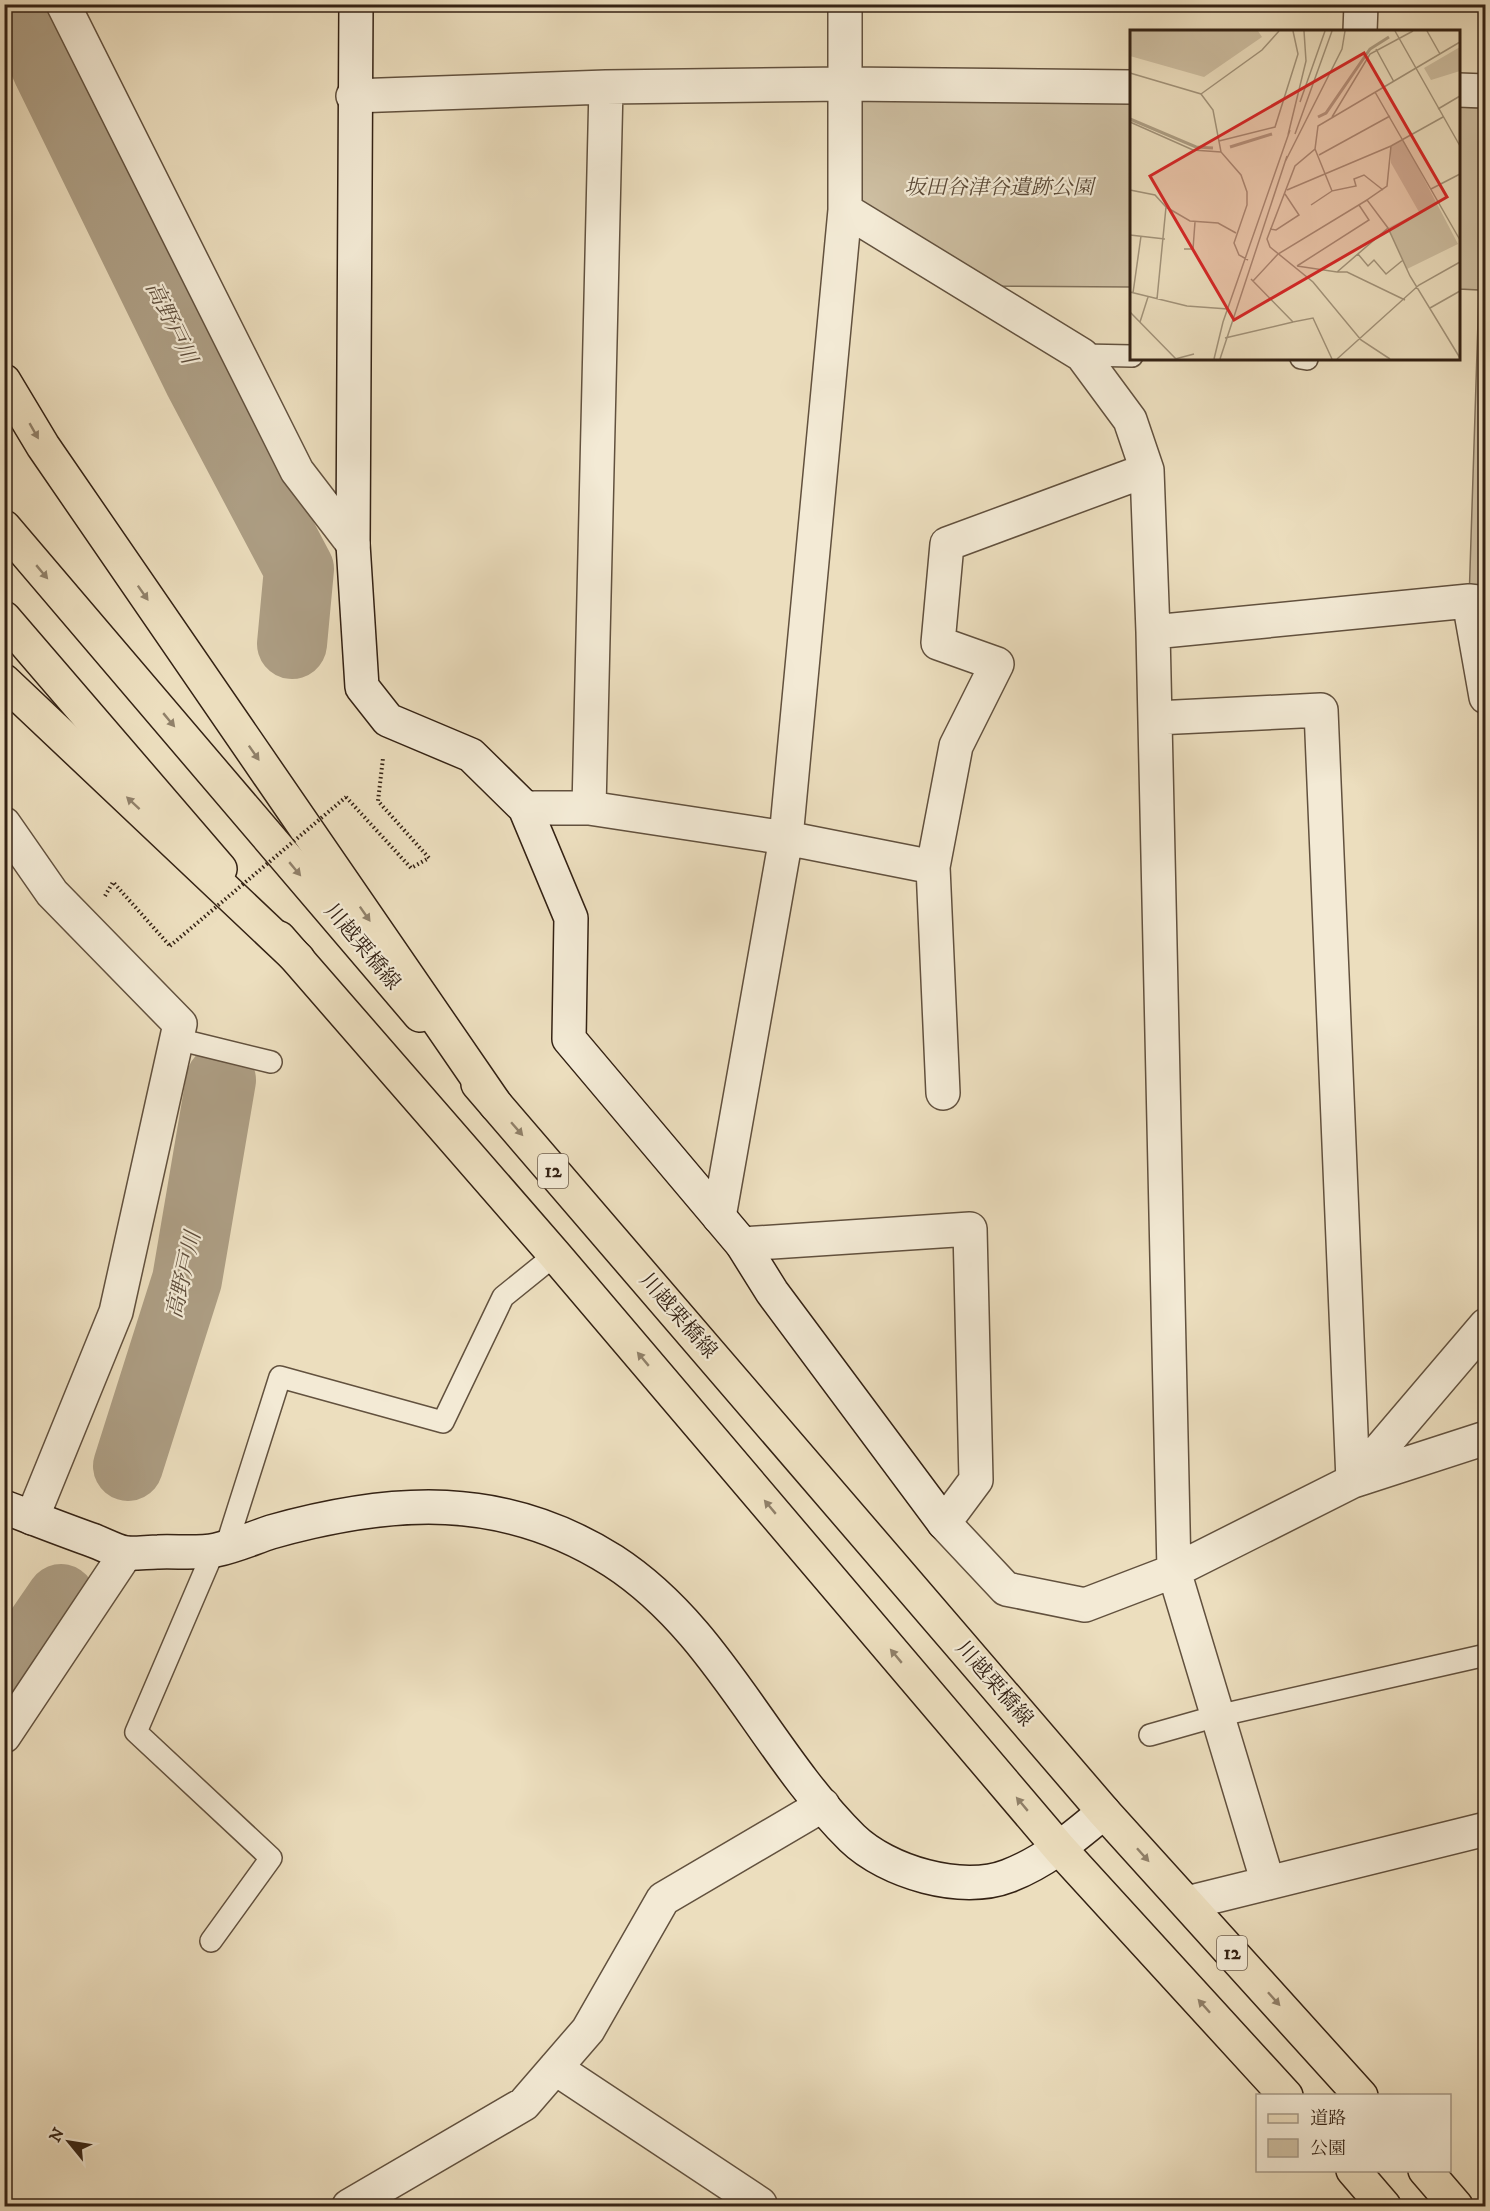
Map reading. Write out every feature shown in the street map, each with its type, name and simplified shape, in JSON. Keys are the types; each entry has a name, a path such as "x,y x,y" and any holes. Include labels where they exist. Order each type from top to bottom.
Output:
{"main road":[{"path":"4,381 43,446 496,1105"},
{"name":"川越栗橋線","path":"4,527 496,1105 1104,1812 1359,2094"},
{"name":"12","path":"4,618 555,1255 1060,1849 1284,2094"},
{"path":"4,681 298,959"},
{"path":"1354,2172 1377,2204"},
{"path":"1427,2172 1456,2206"}],"street":[{"path":"63,4 297,471 353,544"},
{"path":"356,4 353,96 353,544 363,687 388,719 471,755 525,808 571,918 569,1039 742,1244 772,1292 944,1523 1006,1589 1085,1605 1174,1571 1353,1481 1485,1437"},
{"path":"719,1217 786,838 845,210 845,4"},
{"path":"1360,30 1361,4"},
{"path":"353,96 606,87 844,84 1130,87"},
{"path":"589,808 606,87"},
{"path":"1460,90 1485,91"},
{"path":"845,210 1082,355 1130,420 1147,470 1156,718 1174,1571 1268,1883"},
{"path":"943,1093 933,867 956,746 997,664 938,643 947,544 1147,470"},
{"path":"1153,632 1477,602 1485,697"},
{"path":"1156,718 1321,710 1353,1481"},
{"path":"525,808 589,808 786,838 933,867"},
{"path":"4,824 52,893 180,1024 116,1312 18,1513 126,1553 220,1549 274,1532 395,1506 455,1507 503,1515 556,1531 612,1561 658,1594 697,1637 823,1805 855,1840 888,1861 925,1877 963,1885 1007,1877 1060,1849 1104,1812"},
{"path":"742,1244 970,1229 976,1480 944,1523"},
{"path":"1353,1481 1485,1325"},
{"path":"4,1736 126,1553"},
{"path":"349,2206 524,2104 588,2030 663,1899 823,1805"},
{"path":"1187,1903 1485,1829"},
{"path":"555,2068 759,2204 758,2206"}],"lane":[{"path":"1082,355 1130,356"},
{"path":"177,1039 271,1062"},
{"path":"212,1941 271,1858 136,1732 220,1549 280,1377 444,1422 503,1297 555,1255"},
{"path":"1150,1735 1217,1716 1485,1654"}],"path":[{"path":"170,946 346,797 411,868 429,858 378,801 388,719"}],"green space":[{"name":"坂田谷津谷遺跡公園","path":"844,84 1130,95 1130,287 971,286 845,210"},
{"path":"1460,107 1485,108 1485,603 1469,601 1479,290 1460,289"}],"waterway":[{"name":"高野戸川","path":"19,4 48,71 199,380 299,569 292,644"},
{"name":"高野戸川","path":"128,1466 187,1280 221,1080"},
{"name":"高野戸川","path":"4,1682 61,1599"}]}
